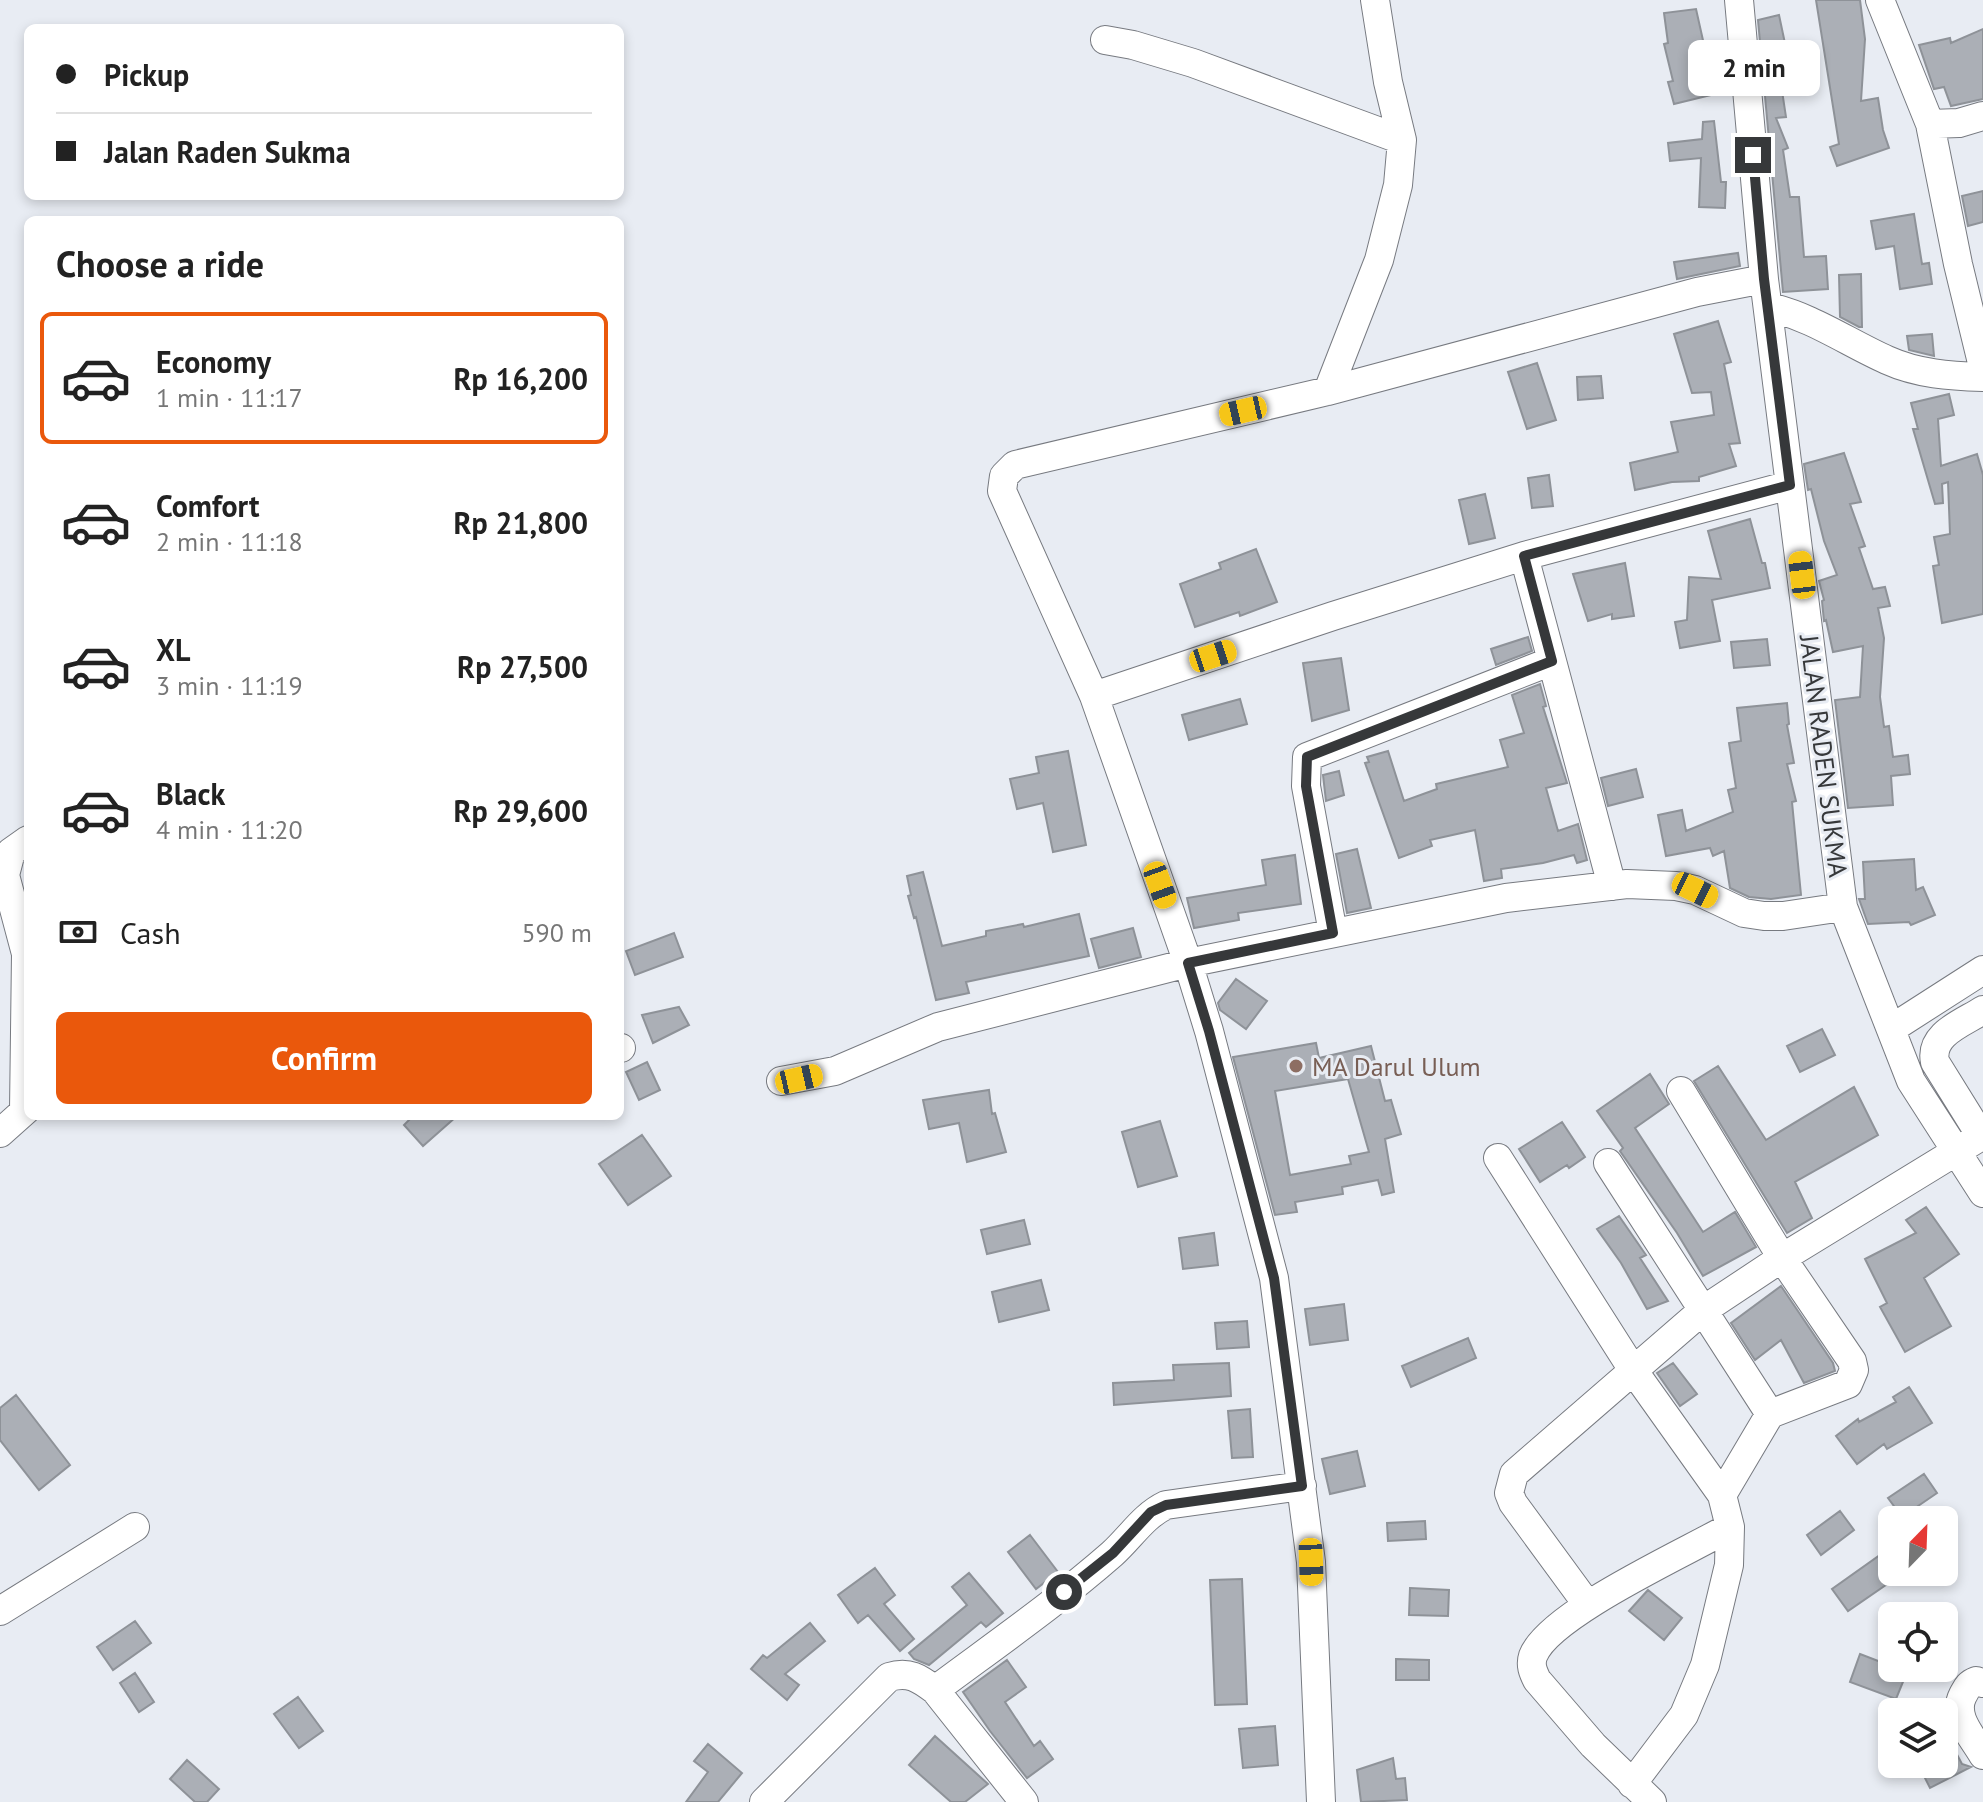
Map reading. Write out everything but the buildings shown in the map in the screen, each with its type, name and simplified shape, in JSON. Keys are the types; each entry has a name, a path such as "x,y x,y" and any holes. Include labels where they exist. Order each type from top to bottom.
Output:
{"street":[{"path":"1328,391 1379,260 1398,185 1402,140 1388,82 1375,0"},
{"name":"JALAN RADEN SUKMA","path":"1739,0 1764,279 1843,907 1911,1081 1983,1193"},
{"path":"1880,0 1930,124 1958,264 1983,367"},
{"path":"1105,40 1193,63 1402,140"},
{"path":"1930,124 1959,123 1983,116"},
{"path":"1321,1802 1311,1562 1274,1278 1188,963 1094,696 1002,491 1004,476 1015,465 1328,391 1697,292 1764,279"},
{"path":"1769,307 1794,313 1889,362 1931,375 1983,377"},
{"path":"1094,696 1524,556 1790,485"},
{"path":"1524,556 1612,886"},
{"path":"1333,933 1306,786 1307,757 1552,661"},
{"path":"24,843 11,852 5,875 24,946"},
{"path":"781,1081 835,1071 938,1027 1188,963 1506,898 1627,884 1685,888 1744,913 1764,916 1843,907"},
{"path":"1891,1029 1983,970"},
{"path":"1587,1604 1513,1503 1509,1493 1514,1474 1702,1311 1782,1258 1982,1136 1935,1062 1933,1052 1935,1043 1943,1036 1983,1010"},
{"path":"1681,1091 1782,1258 1852,1361 1854,1370 1848,1384 1770,1414 1722,1495"},
{"path":"0,1133 24,1111"},
{"path":"1498,1158 1633,1370 1722,1495 1730,1527 1729,1565 1705,1665 1684,1715 1642,1793 1593,1745 1537,1680 1531,1659 1539,1645 1587,1604 1730,1527"},
{"path":"1608,1163 1770,1414"},
{"path":"935,1690 1113,1553 1151,1512 1166,1505 1302,1486"},
{"path":"0,1611 135,1527"},
{"path":"764,1802 889,1677 902,1673 918,1677 935,1690 1024,1802"},
{"path":"1983,1683 1970,1683 1960,1700 1959,1714 1983,1755"}],"place":[{"name":"MA Darul Ulum","path":"1296,1066"}],"route":[{"path":"1064,1592 1113,1553 1151,1512 1166,1505 1302,1486 1274,1278 1188,963 1333,933 1306,786 1307,757 1552,661 1524,556 1790,485 1764,279 1753,155"}]}
